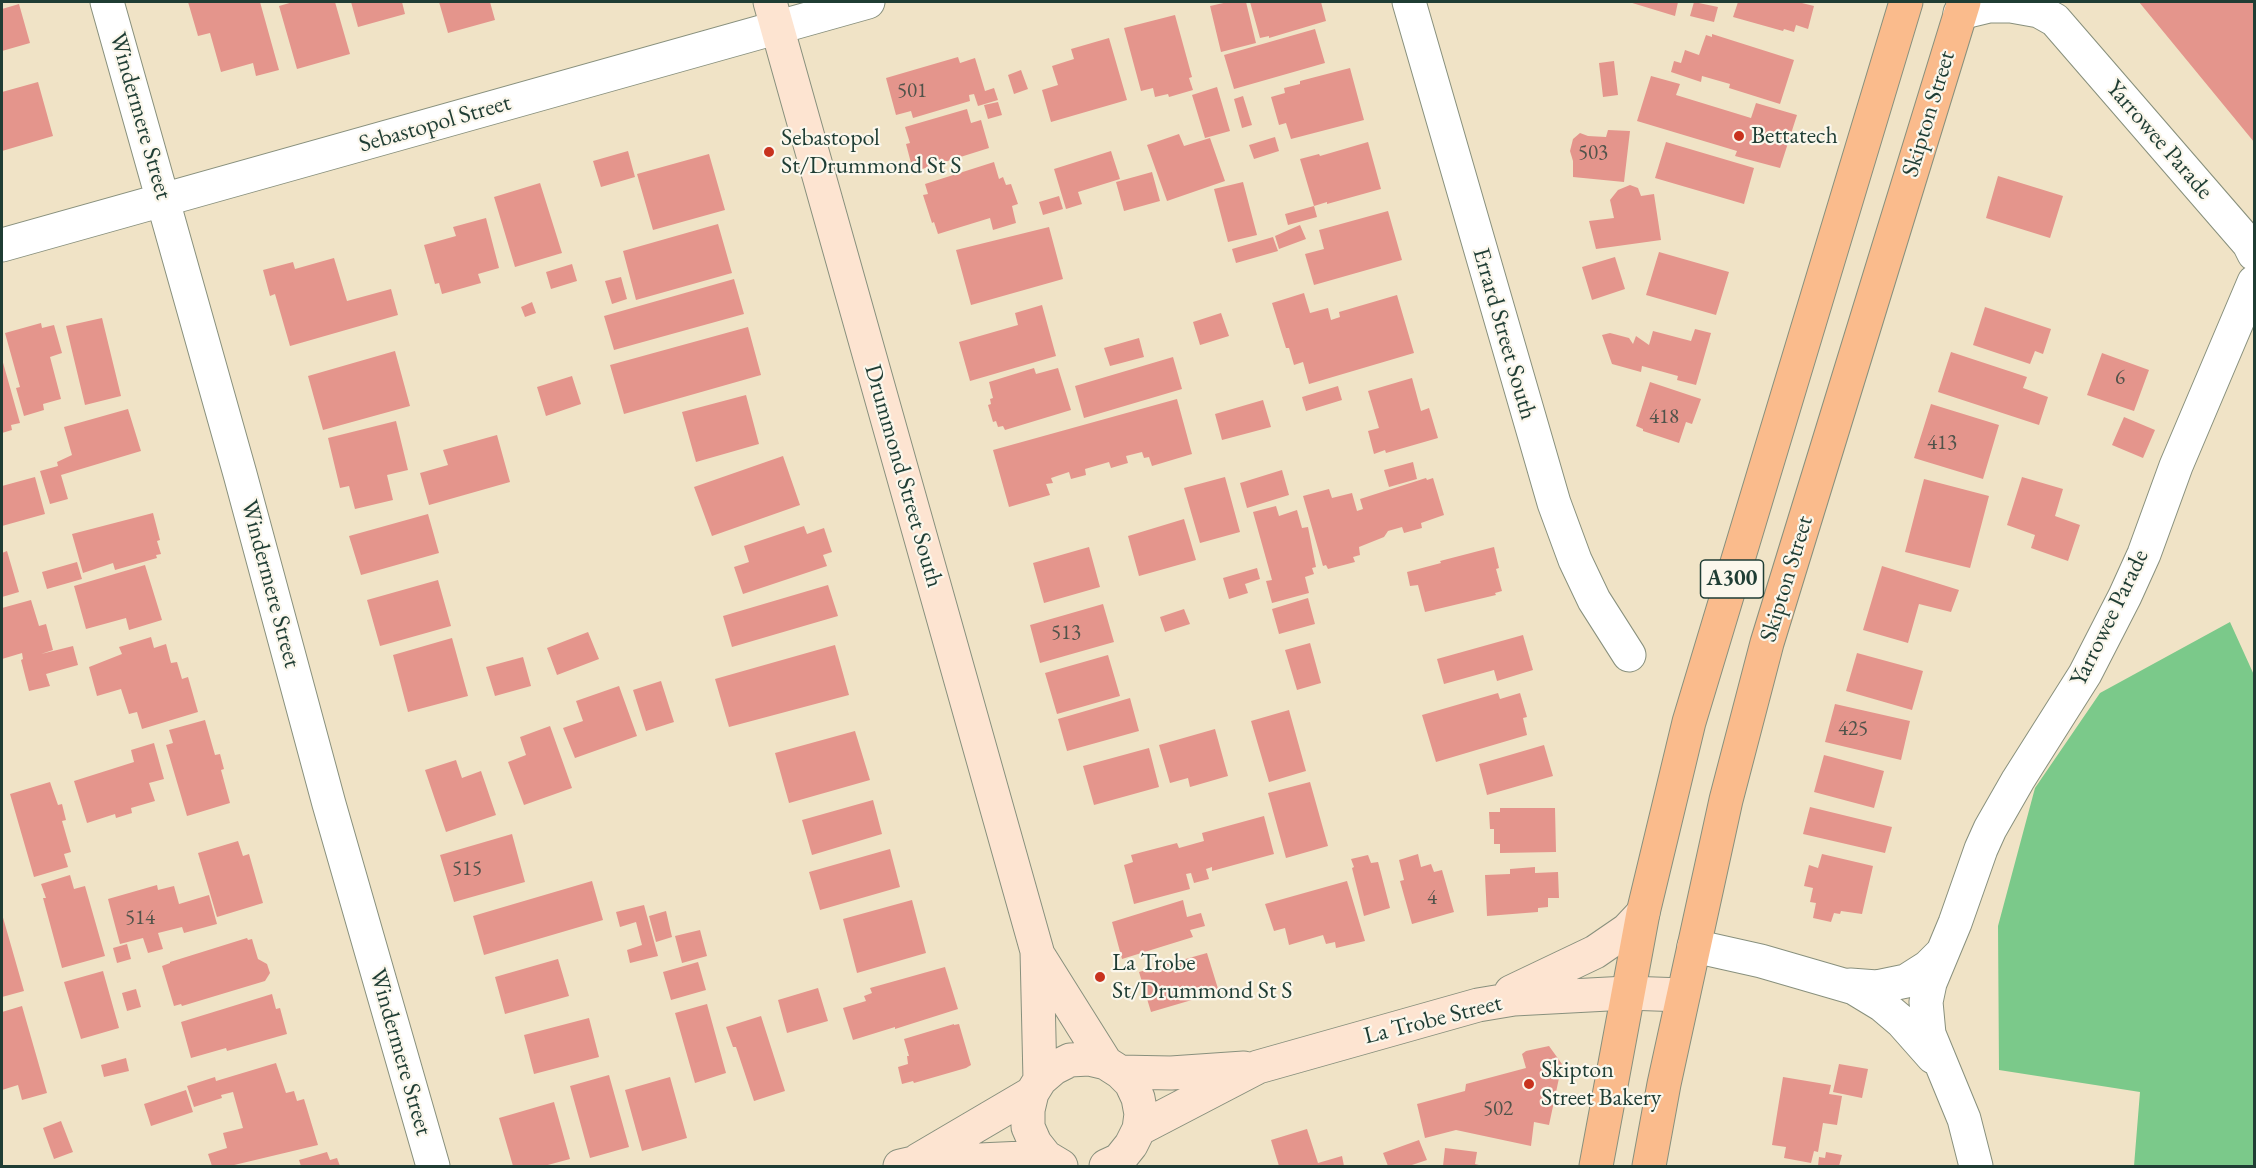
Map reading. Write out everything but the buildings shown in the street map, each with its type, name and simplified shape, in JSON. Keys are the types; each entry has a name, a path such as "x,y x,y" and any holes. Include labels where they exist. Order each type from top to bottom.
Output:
{"highway":[{"name":"A300","path":"1596,1167 1643,913 1689,722 1906,2"},
{"name":"Skipton Street","path":"1649,1167 1683,995 1726,800 1767,643 1962,8"}],"main road":[{"name":"Drummond Street South","path":"773,14 1036,951 1036,1086 1028,1110 1028,1128 1035,1143 1053,1162"},
{"path":"1478,1005 1517,990 1595,951 1618,936 1643,913"},
{"name":"Drummond Street South","path":"1036,951 1113,1067 1131,1083 1138,1098 1141,1114 1134,1147"},
{"name":"La Trobe Street","path":"1036,1086 1054,1068 1071,1060 1089,1059 1113,1067 1172,1073 1258,1067 1478,1005 1514,999 1627,993 1683,995"},
{"name":"La Trobe Street","path":"1106,1167 1258,1067"},
{"path":"907,1165 1036,1086"},
{"path":"907,1165 1053,1162"}],"street":[{"name":"Windermere Street","path":"107,2 240,474 329,804 433,1167"},
{"name":"Sebastopol Street","path":"2,245 164,200 773,14 868,2"},
{"name":"Errard Street South","path":"1409,2 1554,503 1575,560 1594,600 1629,655"},
{"name":"Yarrowee Parade","path":"1962,8 2024,7 2056,14 2253,250"},
{"name":"Yarrowee Parade","path":"1976,1167 1964,1119 1929,1034 1926,1002 1930,982 1990,829 2079,683 2125,596 2144,554 2176,466 2254,282"},
{"name":"Yarrowee Parade","path":"1845,985 1877,987 1906,981 1934,963 1946,944"},
{"name":"Yarrowee Parade","path":"1694,946 1761,961 1845,985 1872,998 1902,1022 1929,1050 1946,1076"}],"green space":[{"path":"2230,622 2254,675 2254,1166 2134,1166 2140,1092 1999,1070 1998,926 2035,788 2100,693"}],"place":[{"name":"Bettatech","path":"1739,136"},
{"name":"Sebastopol St/Drummond St S","path":"769,152"},
{"name":"La Trobe St/Drummond St S","path":"1100,977"},
{"name":"Skipton Street Bakery","path":"1529,1084"}]}
